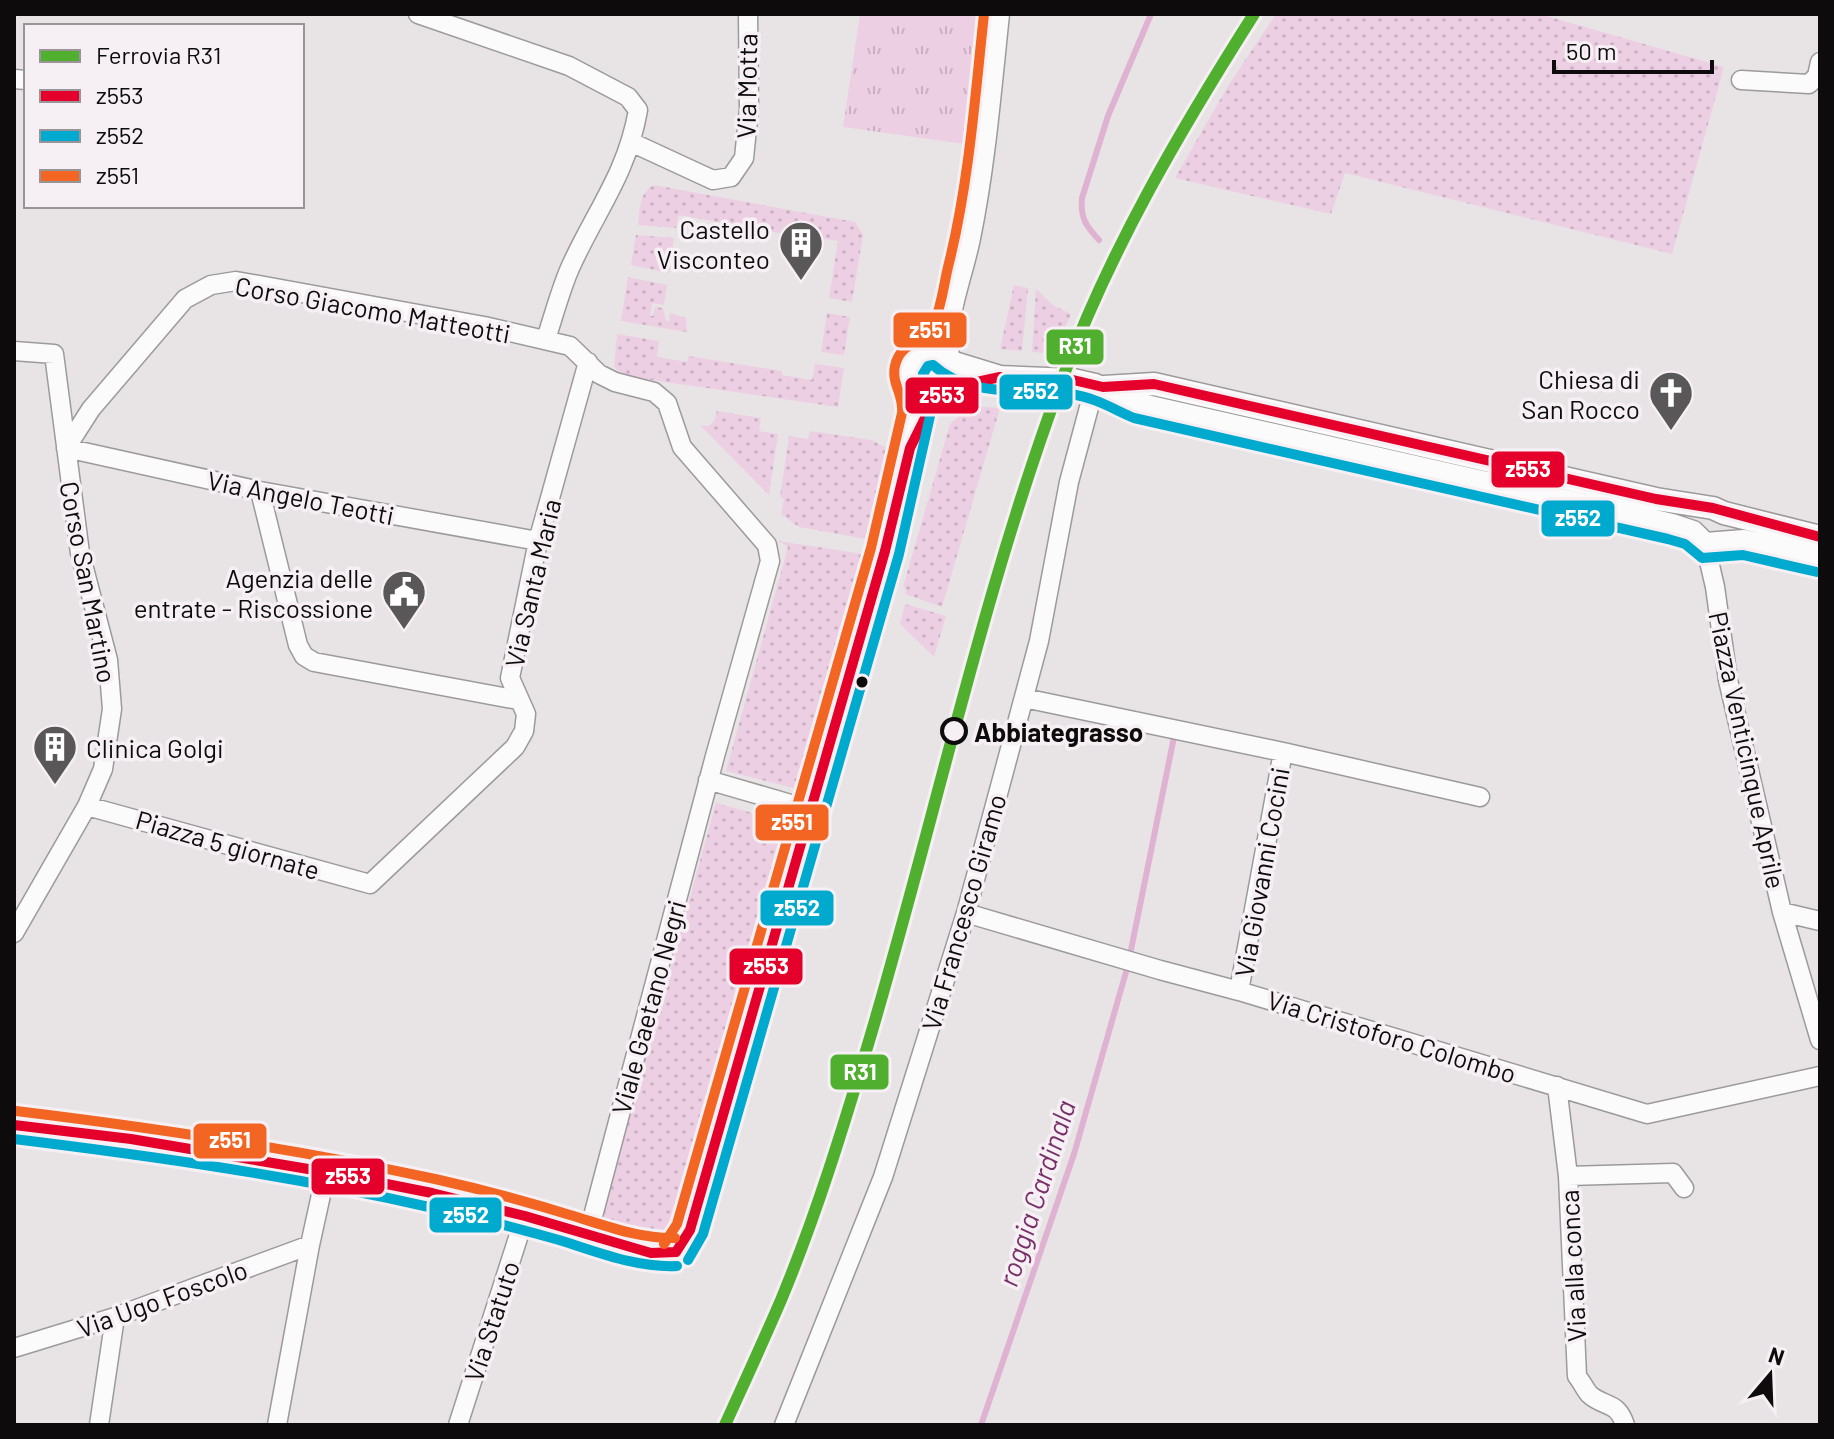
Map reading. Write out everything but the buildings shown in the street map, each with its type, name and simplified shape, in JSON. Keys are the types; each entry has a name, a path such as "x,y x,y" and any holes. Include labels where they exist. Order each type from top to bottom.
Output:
{"street":[{"path":"418,14 569,66 628,97 638,110 633,143 570,269 546,339"},
{"name":"Via Motta","path":"633,143 713,180 731,177 744,158 749,109 748,14"},
{"path":"14,1125 131,1139 326,1172 525,1216 651,1253 676,1252 690,1230 885,551 910,448 936,391 954,374 944,356 947,329 970,237 998,14"},
{"path":"1741,80 1809,84 1817,76 1820,62"},
{"name":"Corso Giacomo Matteotti","path":"66,448 91,409 185,299 211,285 236,281 546,339 570,346 594,368"},
{"name":"Corso San Martino","path":"14,351 54,354 80,553 112,685 105,759 87,806 14,933"},
{"path":"1000,377 944,356 916,355 908,369 910,384 936,391 1000,377 1073,380 1099,386 1137,404 1620,513 1709,540 1744,541 1820,558"},
{"name":"Via Santa Maria","path":"370,884 515,747 524,731 526,714 510,678 538,541 594,368"},
{"name":"Viale Gaetano Negri","path":"588,1235 708,780 770,561 767,545 682,447 667,403 654,392 615,382 594,368"},
{"path":"1099,386 1154,384 1820,537"},
{"name":"Via Francesco Giramo","path":"784,1425 883,1177 966,913 1039,641 1069,482 1099,386"},
{"name":"Via Angelo Teotti","path":"66,448 260,491 538,541"},
{"path":"260,491 298,645 304,656 314,662 380,676 518,700"},
{"path":"1709,540 1693,521 1696,516 1715,511"},
{"path":"1709,540 1729,531 1729,525 1715,511"},
{"name":"Piazza Venticinque Aprile","path":"1709,540 1723,658 1782,912 1820,1040"},
{"name":"Via Giovanni Cocini","path":"1024,698 1480,797"},
{"name":"Via Giovanni Cocini","path":"1239,991 1283,752"},
{"path":"708,780 811,810"},
{"name":"Piazza 5 giornate","path":"87,806 370,884"},
{"path":"1782,912 1820,921"},
{"name":"Via Cristoforo Colombo","path":"966,913 1239,991 1647,1114 1820,1076"},
{"name":"Via alla conca","path":"1557,1086 1568,1176 1577,1376 1590,1394 1613,1405 1622,1415 1625,1425"},
{"path":"277,1425 326,1172"},
{"path":"1568,1176 1673,1173 1684,1188"},
{"name":"Via Statuto","path":"458,1425 525,1216"},
{"name":"Via Ugo Foscolo","path":"14,1348 115,1317 310,1245"},
{"path":"99,1425 115,1317"}],"green space":[{"path":"860,14 989,14 972,145 843,127"},
{"path":"1276,14 1540,14 1724,67 1672,254 1345,173 1331,214 1175,178 1228,86"},
{"path":"654,185 855,222 863,235 852,302 829,298 838,241 679,215 676,228 638,225 645,192"},
{"path":"636,235 674,238 669,273 631,265"},
{"path":"628,277 667,285 664,305 652,303 650,316 653,316 655,307 663,308 666,321 669,321 670,313 686,318 687,332 621,321"},
{"path":"1014,285 1028,288 1022,351 1000,349"},
{"path":"1036,289 1054,306 1071,314 1054,354 1032,352"},
{"path":"827,313 850,317 844,355 821,352"},
{"path":"617,334 659,341 657,357 687,362 688,356 782,371 782,375 812,380 815,364 844,368 838,407 624,376 614,367"},
{"path":"970,406 1000,408 942,607 905,594 903,587 950,424"},
{"path":"717,411 761,418 759,431 778,434 769,495 701,426 709,426"},
{"path":"810,431 872,440 890,450 866,539 799,527 781,514 784,499 780,497 789,436 808,439"},
{"path":"778,541 863,554 801,787 794,788 726,771 788,547"},
{"path":"905,604 946,616 934,657 900,624"},
{"path":"716,803 790,823 685,1213 670,1231 642,1237 609,1228 604,1219 605,1206"}],"waterway":[{"name":"roggia Cardinala","path":"1099,240 1085,221 1082,198 1108,116 1151,14"},
{"name":"roggia Cardinala","path":"1131,950 1174,737"},
{"name":"roggia Cardinala","path":"981,1425 1074,1154 1126,972"}],"rail line":[{"name":"R31","path":"725,1425 794,1268 839,1139 893,958 983,624 1034,458 1063,377 1103,282 1149,190 1254,14"}],"transit line":[{"name":"z551","path":"664,1244 677,1224 871,548 902,413 895,366 902,352 930,330 939,309 966,171 984,14"},
{"name":"z552","path":"688,1260 703,1234 899,554 930,416 932,389 923,374 928,366 933,365 948,376 981,388 1079,396 1134,418 1668,539 1685,544 1702,558 1743,555 1817,572"},
{"name":"z553","path":"676,1252 690,1230 885,551 910,448 929,410 949,388 1000,377 1073,380 1103,387 1154,384 1656,499 1713,508 1820,537"},
{"name":"z551","path":"16,1111 174,1132 383,1168 519,1200 635,1234 675,1238"},
{"name":"z553","path":"14,1125 131,1139 326,1172 525,1216 651,1253 676,1252"},
{"name":"z552","path":"14,1139 274,1176 478,1218 632,1262 677,1266"}],"place":[{"name":"Castello Visconteo","path":"801,282"},
{"name":"Chiesa di San Rocco","path":"1671,432"},
{"name":"Agenzia delle entrate - Riscossione","path":"404,631"},
{"name":"Abbiategrasso","path":"954,731"},
{"name":"Clinica Golgi","path":"55,786"}]}
